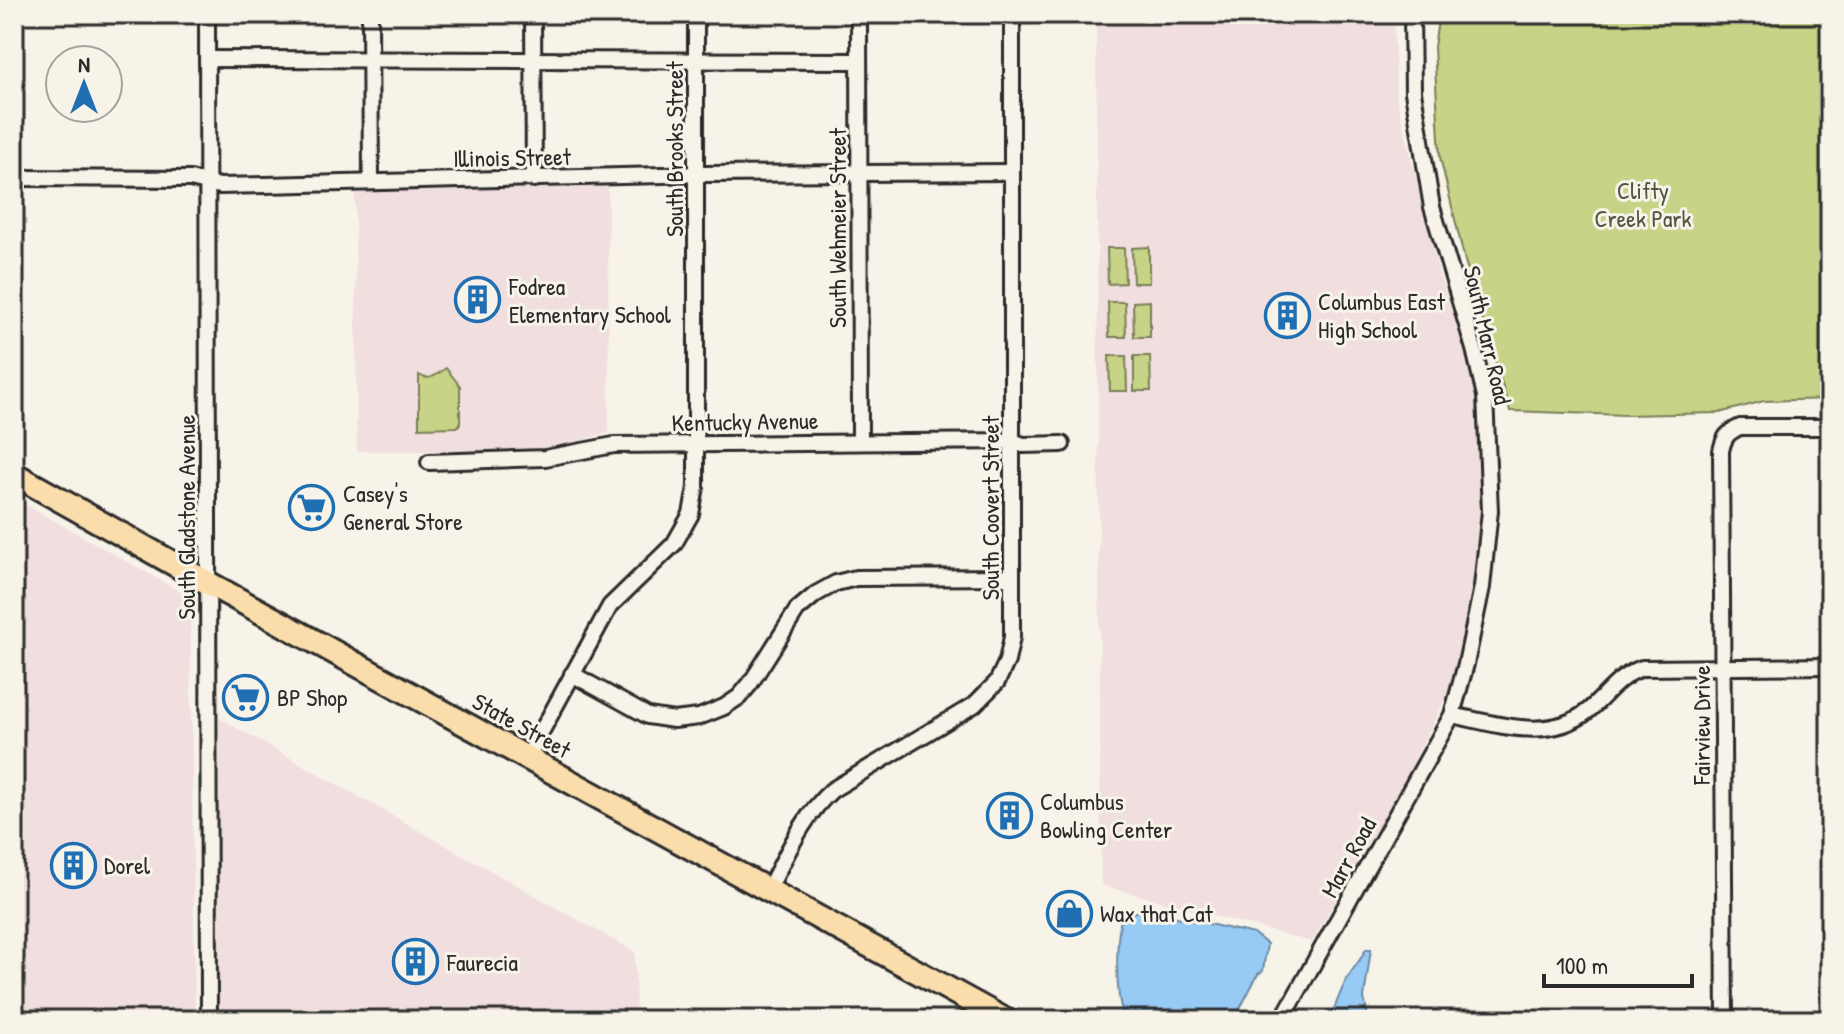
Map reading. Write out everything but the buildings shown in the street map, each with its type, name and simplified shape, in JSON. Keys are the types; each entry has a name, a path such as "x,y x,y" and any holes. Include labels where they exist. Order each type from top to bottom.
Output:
{"highway":[{"name":"State Street","path":"14,474 998,1018"}],"street":[{"name":"South Gladstone Avenue","path":"207,14 209,1020"},
{"path":"370,14 371,182"},
{"path":"533,14 534,179"},
{"name":"South Brooks Street","path":"527,758 610,606 674,544 691,514 696,487 696,14"},
{"name":"South Wehmeier Street","path":"859,14 860,442"},
{"name":"South Coovert Street","path":"768,890 806,819 832,790 974,705 997,682 1007,661 1012,637 1012,14"},
{"name":"South Marr Road","path":"1412,14 1413,92 1432,207 1485,396 1490,511 1482,587 1452,715"},
{"path":"207,59 858,61"},
{"name":"Illinois Street","path":"14,178 190,179 220,186 697,174 1011,172"},
{"name":"Fairview Drive","path":"1725,1020 1721,451 1728,432 1740,427 1830,427"},
{"name":"Kentucky Avenue","path":"429,462 530,459 614,445 1013,441 1023,445 1062,444"},
{"path":"572,674 648,716 674,720 699,717 739,697 797,610 836,583 856,578 1012,577"},
{"path":"1452,715 1526,729 1548,728 1570,722 1588,711 1616,682 1642,668 1830,666"},
{"name":"Marr Road","path":"1282,1020 1452,715"}],"shaded area":[{"name":"Columbus East High School","path":"1096,14 1394,14 1396,96 1440,277 1471,369 1479,422 1483,497 1475,591 1453,682 1407,776 1312,942 1101,885"},
{"name":"Fodrea Elementary School","path":"608,186 609,432 568,444 515,451 357,451 355,189"},
{"path":"14,498 183,593 190,613 195,1020 14,1020"},
{"path":"219,718 635,952 636,1018 657,1020 218,1020"}],"green space":[{"name":"Clifty Creek Park","path":"1439,14 1830,14 1830,399 1764,401 1719,413 1626,415 1510,411 1465,261 1440,157 1434,47"},
{"path":"1149,247 1149,283 1133,283 1132,248"},
{"path":"1107,248 1124,248 1125,283 1108,284"},
{"path":"1150,301 1150,337 1134,337 1133,302"},
{"path":"1108,302 1125,302 1126,337 1109,337"},
{"path":"1109,356 1126,356 1127,391 1110,391"},
{"path":"1134,356 1150,356 1151,391 1134,391"},
{"path":"446,368 460,386 460,424 457,427 419,428 419,375 430,377"}],"water":[{"path":"1145,910 1254,934 1267,944 1263,971 1258,974 1234,1020 1126,1020 1118,984 1120,925 1122,915"},
{"path":"1366,949 1371,949 1364,998 1369,1020 1329,1020 1345,982"}],"place":[{"name":"Fodrea Elementary School","path":"478,300"},
{"name":"Columbus East High School","path":"1287,315"},
{"name":"Casey's General Store","path":"312,507"},
{"name":"BP Shop","path":"246,697"},
{"name":"Columbus Bowling Center","path":"1009,815"},
{"name":"Dorel","path":"73,865"},
{"name":"Wax that Cat","path":"1069,913"},
{"name":"Faurecia","path":"416,962"}]}
